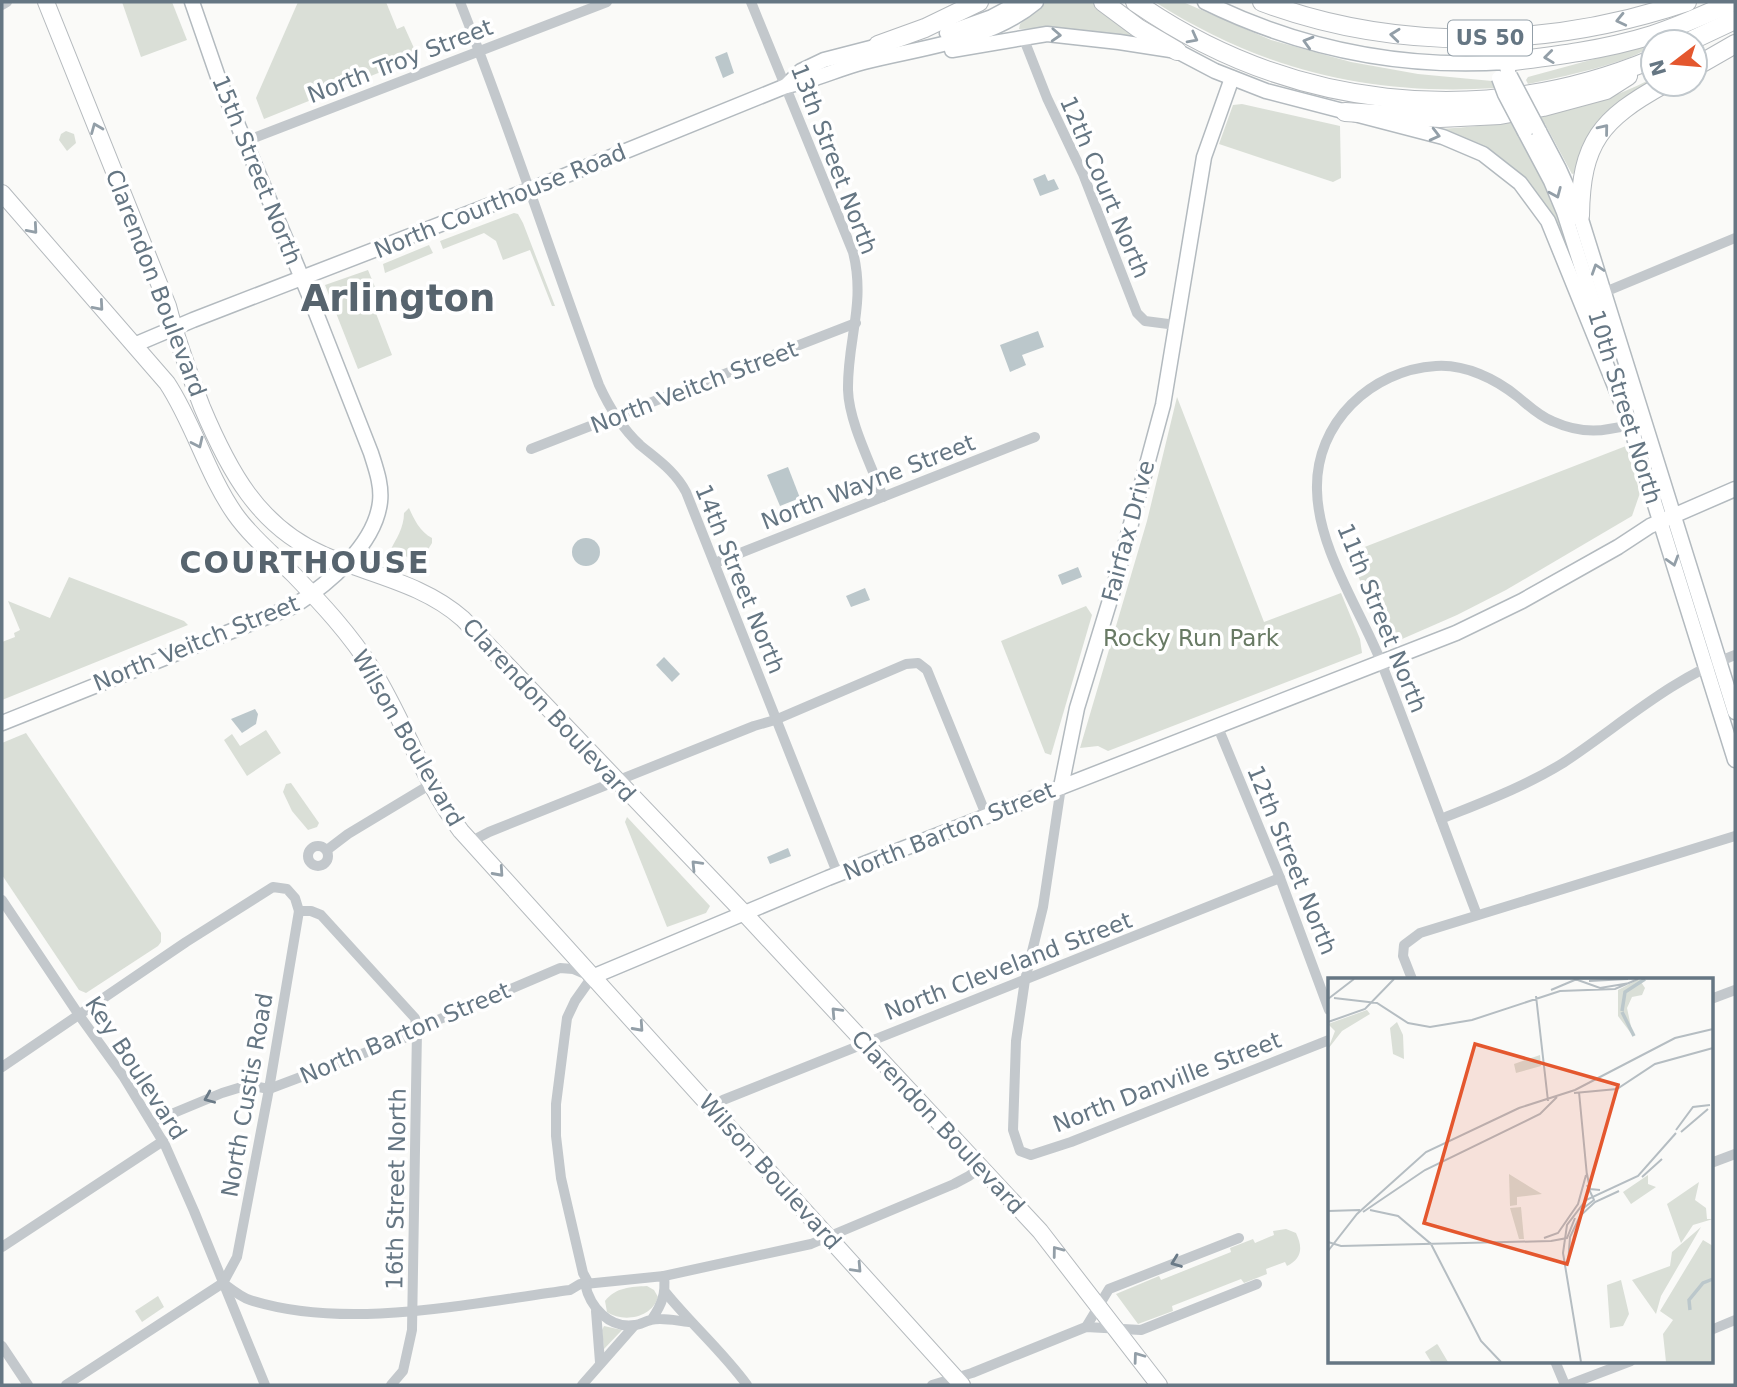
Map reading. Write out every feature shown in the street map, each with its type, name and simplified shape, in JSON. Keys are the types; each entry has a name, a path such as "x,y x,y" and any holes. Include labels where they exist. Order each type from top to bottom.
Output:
{"highway":[{"path":"874,53 979,2"},
{"path":"1103,2 1138,28 1177,51"},
{"path":"1135,2 1194,38 1257,67 1321,87 1387,98 1455,102 1505,98 1573,86 1639,63"},
{"name":"US 50","path":"1262,2 1317,20 1362,30 1427,38 1471,39 1514,37 1582,28 1687,2"},
{"path":"1503,69 1638,40 1733,2"},
{"path":"1709,32 1735,20"},
{"path":"1709,59 1735,44"},
{"path":"1345,112 1461,118 1521,111 1606,90 1639,68"},
{"path":"1580,216 1583,172 1594,142 1619,113 1642,98"}],"main road":[{"name":"Clarendon Boulevard","path":"46,2 168,306 197,393 226,460 243,488 284,531 322,554 426,592 450,607 745,914 1049,1241 1159,1385"},
{"name":"15th Street North","path":"192,2 215,68 371,453"},
{"name":"North Courthouse Road","path":"874,53 939,36 992,17 1020,2"},
{"name":"North Courthouse Road","path":"134,345 530,190 786,86 801,71 834,56 950,42 1013,18 1036,2"},
{"path":"1205,2 1273,31 1335,49 1414,61 1503,69"},
{"path":"874,53 918,56 1023,37 1059,35 1177,51 1232,78 1284,97 1457,141 1493,159 1521,183 1535,201 1553,231 1629,421"},
{"name":"10th Street North","path":"1503,69 1532,131 1598,295 1646,426 1667,518"},
{"name":"Fairfax Drive","path":"1061,787 1077,708 1117,576 1163,405 1204,157 1232,78"},
{"name":"10th Street North","path":"1532,131 1559,169 1580,216 1629,421 1667,518 1713,665 1735,760"},
{"name":"Wilson Boulevard","path":"2,193 158,370 174,394 225,498 247,530 337,622 371,668 431,785 446,811 470,842 958,1381"},
{"name":"North Veitch Street","path":"2,723 294,606 311,594 360,548 380,503 379,480 371,453"},
{"name":"North Barton Street","path":"592,977 838,875 1487,619 1667,518 1735,489"},
{"name":"10th Street North","path":"1713,665 1735,712"}],"street":[{"path":"2,5 7,2"},
{"name":"14th Street North","path":"460,2 599,386 617,418 640,444 666,465 680,481 838,875"},
{"name":"North Troy Street","path":"246,141 607,2"},
{"name":"13th Street North","path":"751,2 853,252 859,287 848,392 883,497"},
{"name":"12th Court North","path":"1023,37 1047,98 1083,174 1137,313 1145,321 1176,326"},
{"path":"1598,295 1735,239"},
{"name":"North Veitch Street","path":"531,450 856,323"},
{"name":"11th Street North","path":"1477,915 1381,663 1332,553 1322,523 1317,492 1318,466 1339,417 1357,398 1379,382 1412,369 1438,365 1453,367 1498,382 1538,414 1566,426 1594,430 1629,421 1646,426"},
{"name":"North Wayne Street","path":"715,563 1035,437"},
{"path":"209,467 226,460"},
{"path":"1441,819 1529,783 1713,665 1735,655"},
{"path":"470,842 754,726 775,720 906,664 918,663 927,670 987,817"},
{"name":"12th Street North","path":"1217,725 1280,878 1328,1007"},
{"path":"327,850 348,834 431,785"},
{"name":"Fairfax Drive","path":"1020,1151 1013,1130 1016,1041 1025,980 1043,906 1061,787"},
{"path":"1412,978 1403,956 1404,945 1420,933 1735,836"},
{"name":"North Cleveland Street","path":"713,1110 723,1100 1280,878"},
{"path":"2,1067 186,942 273,887 288,889 295,898 299,911 311,911 321,915 415,1018 417,1031"},
{"name":"Key Boulevard","path":"2,900 123,1076 163,1141 265,1385"},
{"name":"North Custis Road","path":"223,1283 237,1257 299,911"},
{"name":"North Barton Street","path":"152,1122 248,1085 269,1089 404,1038 560,968 573,969 592,977"},
{"path":"592,977 567,1017 556,1104 556,1136 561,1178 588,1297 596,1311 600,1362"},
{"path":"1712,999 1735,990"},
{"name":"16th Street North","path":"413,1311 417,1031"},
{"name":"North Danville Street","path":"1020,1151 1031,1156 1070,1142 1328,1040"},
{"path":"2,1247 163,1141"},
{"path":"1712,1163 1735,1154"},
{"path":"66,1385 223,1283 248,1300 309,1312 350,1314 413,1311 570,1290 580,1284 664,1276 811,1244 954,1184 981,1167"},
{"path":"1086,1327 1109,1289 1239,1238"},
{"path":"652,1319 666,1293 664,1276"},
{"path":"932,1385 958,1381 1086,1327 1141,1330 1257,1284"},
{"path":"570,1290 588,1297"},
{"path":"666,1293 747,1385"},
{"path":"391,1385 403,1371 411,1340 413,1311"},
{"path":"596,1311 612,1322 634,1326"},
{"path":"582,1385 634,1326 652,1319 689,1322"},
{"path":"1712,1330 1735,1320"},
{"path":"2,1346 28,1385"},
{"path":"1555,1362 1566,1385 1628,1362"}],"green space":[{"path":"122,2 172,2 187,40 141,57"},
{"path":"298,2 386,2 397,29 404,26 418,57 264,119 256,98"},
{"path":"1046,2 1092,2 1136,35 1053,28 1019,29 1020,24"},
{"path":"1155,2 1183,2 1271,40 1351,62 1418,74 1492,81 1496,88 1405,88 1318,74 1235,45 1195,26"},
{"path":"1639,47 1639,53 1615,63 1528,84 1528,77"},
{"path":"1639,85 1641,98 1576,173 1572,174 1545,124 1518,129 1549,188 1579,276 1555,223 1529,184 1493,154 1440,129 1549,115"},
{"path":"1242,104 1340,126 1341,178 1333,182 1219,144 1233,105"},
{"path":"66,131 74,134 76,143 67,151 59,140 61,134"},
{"path":"514,213 518,214 523,223 555,306 552,306 530,250 503,260 496,241 484,233 443,249 440,241"},
{"path":"429,245 433,253 385,273 383,264"},
{"path":"368,270 375,287 367,290 392,355 358,369 325,285"},
{"name":"Rocky Run Park","path":"1177,397 1264,622 1341,593 1360,639 1362,653 1108,751 1098,746 1080,748 1147,521"},
{"path":"1626,446 1640,493 1632,516 1506,590 1386,646 1349,553"},
{"path":"409,508 421,529 432,538 428,556 420,567 405,555 393,554 390,551 401,528 404,513"},
{"path":"69,577 184,621 188,625 2,700 2,642 15,637 14,633 20,630 8,601 50,618"},
{"path":"1086,606 1092,615 1051,755 1045,753 1001,641"},
{"path":"266,730 281,753 247,776 224,740 232,734 240,746"},
{"path":"26,733 161,933 158,946 86,993 79,990 2,875 2,743"},
{"path":"291,783 319,823 317,827 308,830 292,811 283,792 286,784"},
{"path":"627,817 710,906 706,913 667,927 625,822"},
{"path":"1286,1229 1296,1233 1300,1243 1300,1252 1292,1263 1287,1266 1285,1262 1266,1269 1267,1274 1244,1283 1241,1279 1172,1306 1173,1311 1138,1324 1116,1294 1159,1276 1161,1280 1231,1252 1230,1248 1253,1239 1255,1243 1274,1235 1273,1231"},
{"path":"647,1286 654,1290 658,1297 650,1310 629,1318 607,1312 605,1301 609,1296 624,1289"},
{"path":"158,1296 164,1307 142,1322 135,1311"},
{"path":"604,1326 622,1330 604,1349 602,1330"}],"shaded area":[{"path":"727,52 734,73 723,78 715,57"},
{"path":"1045,174 1048,181 1054,179 1059,189 1040,196 1033,179"},
{"path":"1038,331 1044,347 1022,355 1026,365 1010,372 1000,345"},
{"path":"788,467 800,498 780,506 767,475"},
{"path":"586,538 596,542 600,552 596,562 586,566 576,562 572,552 576,542"},
{"path":"1078,567 1082,577 1062,585 1058,575"},
{"path":"865,588 870,600 851,607 846,596"},
{"path":"664,657 680,674 672,682 656,665"},
{"path":"255,709 258,714 256,724 242,733 231,719"},
{"path":"788,848 791,856 770,864 767,857"}],"district":[{"name":"Arlington","path":"398,298"},
{"name":"COURTHOUSE","path":"305,563"}]}
